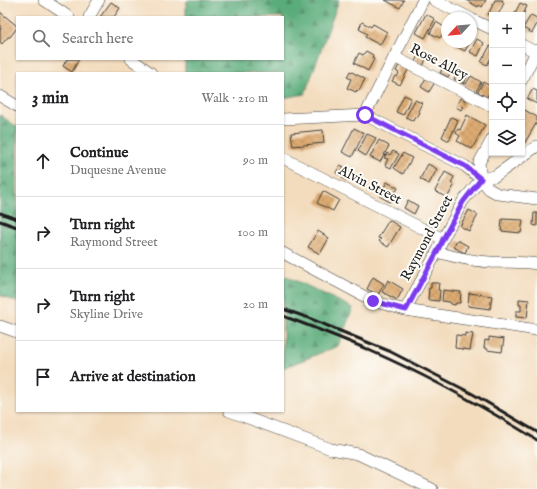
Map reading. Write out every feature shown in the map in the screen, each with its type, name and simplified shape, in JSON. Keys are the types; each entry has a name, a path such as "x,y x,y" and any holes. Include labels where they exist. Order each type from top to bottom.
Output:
{"street":[{"path":"44,0 68,16"},
{"path":"90,16 99,0"},
{"path":"365,115 423,0"},
{"path":"434,0 458,12"},
{"path":"477,22 489,28"},
{"path":"525,46 537,51 525,74"},
{"name":"Rose Alley","path":"394,57 489,104"},
{"path":"132,60 150,72"},
{"path":"0,96 16,105"},
{"path":"284,119 365,115 465,166 481,179 489,189 498,194 537,199"},
{"path":"481,179 479,164 489,145"},
{"path":"481,179 495,176 537,146"},
{"name":"Alvin Street","path":"284,159 443,239"},
{"name":"Raymond Street","path":"406,310 463,202 481,179"},
{"path":"437,252 457,258 488,262 526,262 537,264"},
{"path":"284,254 373,301 406,310 537,330"},
{"path":"0,326 16,332"},
{"path":"232,412 331,449 358,454 432,489"}],"green space":[{"path":"189,0 339,0 305,94 284,98 284,72 185,72 185,60 284,60 284,16 186,16 186,2"},
{"path":"0,115 16,126 16,302 0,295"},
{"path":"284,274 353,308 338,346 284,368"}],"building":[{"path":"385,0 404,0 400,8"},
{"path":"466,0 486,0 482,7 479,5 478,7"},
{"path":"495,0 503,0 502,2 504,3 500,12 489,12"},
{"path":"111,2 120,8 115,16 101,16"},
{"path":"520,3 527,6 524,12 516,12"},
{"path":"0,12 16,25 16,29 2,44 0,42"},
{"path":"426,14 435,19 425,38 416,33"},
{"path":"531,15 537,18 537,24 532,33 525,29 525,25"},
{"path":"362,22 371,27 373,24 387,32 380,45 365,37 367,34 359,29"},
{"path":"436,22 441,25 440,38 430,33"},
{"path":"477,39 484,43 478,56 470,52 472,48 477,48"},
{"path":"459,48 467,48 465,51"},
{"path":"489,48 489,61 487,65 481,62"},
{"path":"366,51 373,55 372,58 374,59 368,71 354,63 359,53 363,55"},
{"path":"420,51 428,55 423,66 415,62"},
{"path":"66,60 78,60 72,72 63,66"},
{"path":"445,64 453,68 448,77 440,73"},
{"path":"399,65 408,70 400,85 392,81 399,73 396,71"},
{"path":"459,69 468,74 464,84 454,79"},
{"path":"350,71 365,79 359,91 357,90 356,92 347,88 351,79 347,77"},
{"path":"471,76 481,82 476,92 465,86"},
{"path":"426,78 435,82 429,92 421,87"},
{"path":"483,82 489,85 489,93 487,97 478,92"},
{"path":"533,89 537,91 537,104 527,99"},
{"path":"404,95 411,98 403,115 396,112"},
{"path":"460,98 466,101 461,110 456,107"},
{"path":"415,100 422,103 418,111 420,112 417,118 415,116 413,121 406,117"},
{"path":"525,110 537,117 537,122 525,142"},
{"path":"467,115 485,125 472,149 457,141 460,136 456,133 458,129 460,130"},
{"path":"451,117 458,120 449,141 442,137"},
{"path":"354,128 364,133 352,157 342,152"},
{"path":"323,130 324,143 293,146 291,133"},
{"path":"367,134 376,138 366,156 358,151"},
{"path":"379,140 389,146 380,162 370,157"},
{"path":"393,151 399,154 391,168 385,165 388,159 384,158 387,153 390,155"},
{"path":"403,153 412,158 403,174 394,168"},
{"path":"428,164 437,169 429,184 420,179"},
{"path":"340,165 344,167 340,175 336,173"},
{"path":"346,170 352,173 348,181 342,178"},
{"path":"445,172 454,177 451,183 454,186 447,198 435,191"},
{"path":"387,182 398,188 390,202 379,196"},
{"path":"323,191 339,200 333,211 317,203"},
{"path":"408,200 418,206 414,214 404,208"},
{"path":"469,210 478,215 469,231 460,226"},
{"path":"534,213 537,213 537,226 533,225"},
{"path":"502,219 523,220 521,233 501,231"},
{"path":"389,220 400,227 388,247 379,241 381,239 378,238"},
{"path":"318,231 329,238 320,254 308,247"},
{"path":"457,240 468,246 465,253 453,247"},
{"path":"373,277 384,284 378,295 367,289"},
{"path":"388,280 403,289 397,300 382,292"},
{"path":"431,283 439,283 439,301 428,300"},
{"path":"443,290 461,292 460,303 456,303 455,305 451,304 450,302 442,301"},
{"path":"469,293 492,296 490,309 468,306"},
{"path":"519,299 529,300 527,318 516,317 516,311 521,311"},
{"path":"465,333 473,334 470,350 455,348 456,335 465,336"},
{"path":"489,337 504,339 502,352 487,350 487,348 484,348 485,340 489,341"}],"railway":[{"path":"0,213 16,219"},
{"path":"0,221 16,227"},
{"path":"284,309 389,351 471,393 537,432"},
{"path":"284,316 349,342 435,381 537,440"}],"route":[{"path":"365,115 465,166 481,179 463,202 406,310 373,301"}]}
